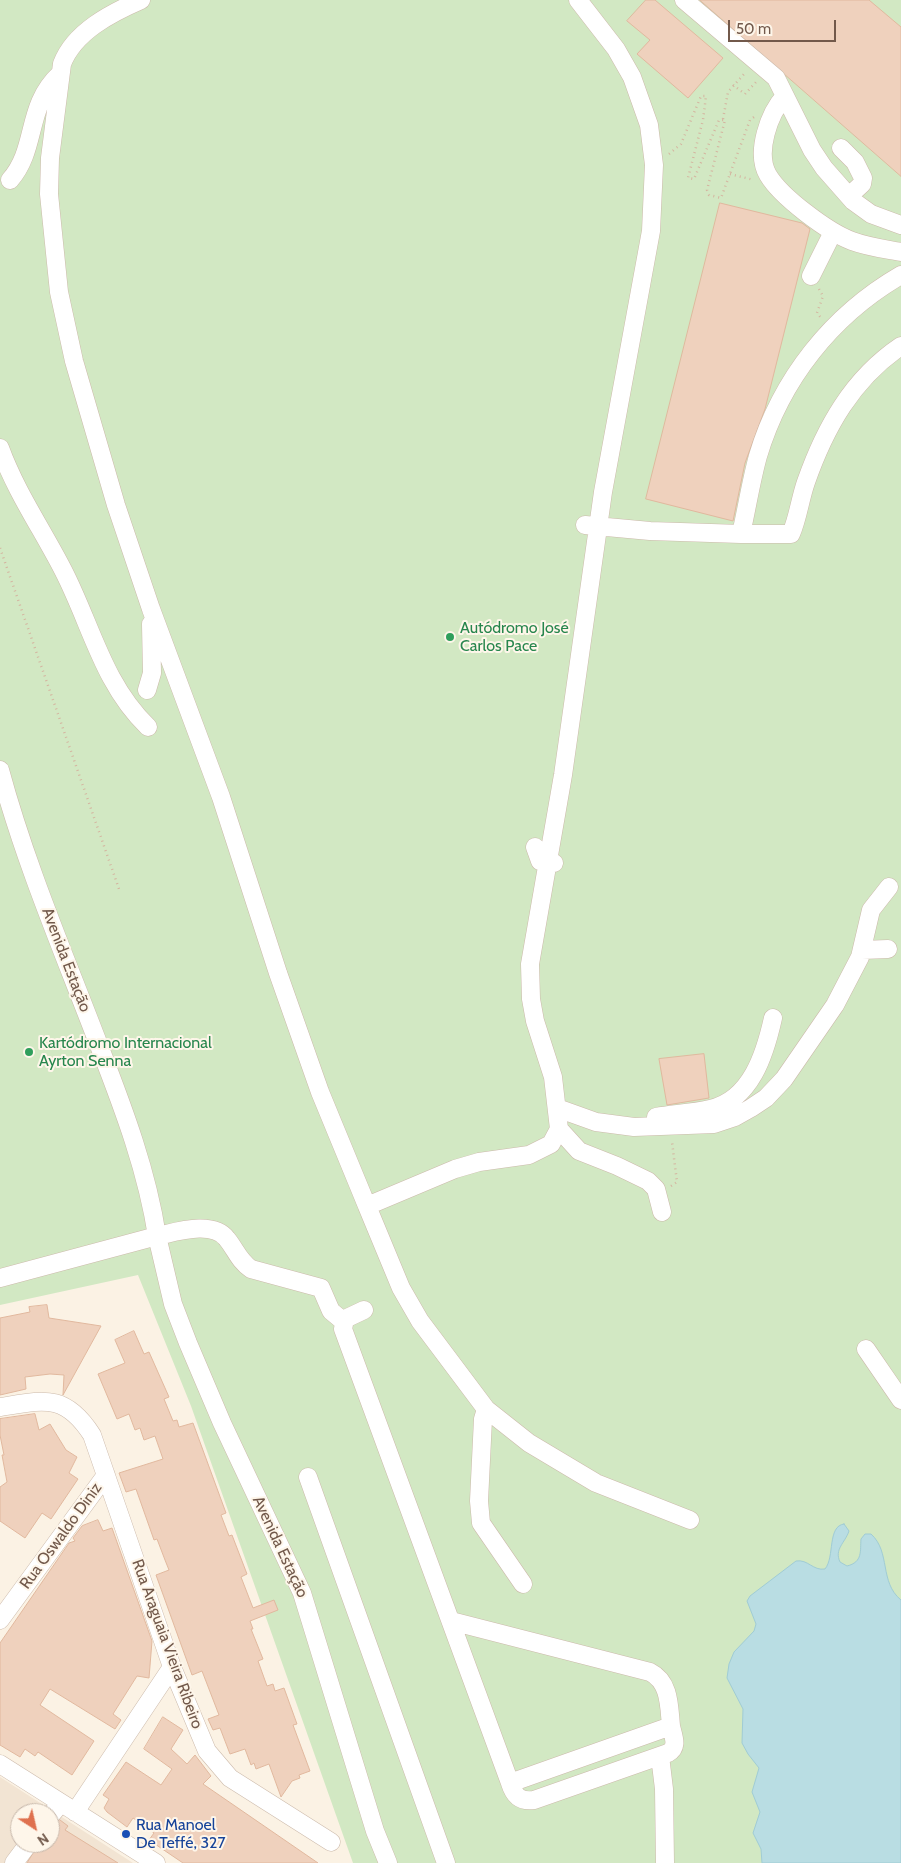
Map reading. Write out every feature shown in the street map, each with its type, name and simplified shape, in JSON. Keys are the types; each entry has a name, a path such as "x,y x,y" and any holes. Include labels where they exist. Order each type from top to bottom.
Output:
{"street":[{"path":"140,0 111,15 81,37 64,57 60,74 50,158 49,194 59,292 92,427 151,609 221,797 278,973 320,1092 398,1280 420,1322 486,1409 529,1443 596,1483 690,1520"},
{"path":"367,1206 455,1169 479,1162 529,1155 551,1144 559,1129 553,1077 535,1021 529,985 530,964 551,863 592,526 651,231 654,165 645,139 645,108 632,77 616,49 578,0"},
{"path":"684,0 767,70 780,84 820,162 849,196 871,214 901,225"},
{"path":"10,180 22,162 39,100 47,87 60,74"},
{"path":"785,96 771,113 764,150 764,166 777,186 833,232 870,247 901,252"},
{"path":"841,148 854,162 863,178 862,184 849,196"},
{"path":"811,276 833,232"},
{"path":"741,534 758,457 768,428 803,362 841,319 865,298 901,275"},
{"path":"592,526 644,531 791,534 806,483 831,423 858,384 901,346"},
{"path":"0,448 18,491 48,542 77,599 106,670 127,703 148,727"},
{"path":"147,690 152,673 151,609"},
{"name":"Avenida Estação","path":"0,770 28,863 120,1100 147,1184 173,1304 222,1423 302,1593 375,1831 388,1863"},
{"path":"535,847 539,860 551,863"},
{"path":"557,1108 596,1122 634,1127 693,1126 724,1121 751,1108 771,1093 784,1079 835,1006 857,964 862,950 864,929 870,910 889,887"},
{"path":"862,950 888,948"},
{"path":"634,1127 638,1123 651,1118 711,1109 740,1093 755,1073 773,1018"},
{"path":"559,1129 579,1151 640,1176 656,1189 662,1212"},
{"path":"0,1278 181,1230 207,1230 221,1233 227,1238 242,1262 251,1269 322,1288 331,1310 343,1321 343,1329 450,1622 510,1783 517,1797 521,1800 534,1800 672,1751 674,1746 665,1688 658,1676 650,1672 450,1622"},
{"path":"343,1321 364,1310"},
{"path":"866,1349 901,1400"},
{"name":"Rua Araguaia Vieira Ribeiro","path":"0,1407 34,1402 54,1402 66,1406 80,1416 92,1435 172,1667 207,1751 216,1764 230,1778 331,1842"},
{"path":"486,1409 483,1419 479,1513 486,1531 523,1584"},
{"name":"Rua Oswaldo Diniz","path":"0,1620 106,1475"},
{"path":"308,1477 446,1863"},
{"path":"62,1810 172,1667"},
{"path":"510,1783 671,1726"},
{"path":"660,1756 664,1788 665,1863"},
{"path":"0,1764 62,1810 156,1863"},
{"path":"14,1863 22,1853"}],"path":[{"path":"749,68 733,85 726,96 723,119 725,122 707,190 709,195 721,198 750,120 755,117"},
{"path":"733,85 745,94 767,70"},
{"path":"654,165 681,144 701,96 706,96 703,120 688,177 693,180 719,120 723,119"},
{"path":"811,276 823,295 817,313 823,320"},
{"path":"0,548 119,889"},
{"path":"656,1189 677,1184 670,1126"}],"shaded area":[{"path":"0,1777 40,1803 10,1803 10,1853 60,1853 60,1816 133,1863 0,1863"}],"green space":[{"name":"Autódromo José Carlos Pace","path":"0,0 901,0 901,1863 353,1863 191,1406 138,1275 0,1305"}],"water":[{"path":"844,1524 849,1531 838,1553 840,1562 847,1566 856,1562 860,1556 861,1539 865,1534 871,1534 881,1549 890,1585 894,1593 901,1600 901,1863 762,1863 761,1849 753,1833 760,1812 752,1792 759,1768 742,1743 743,1709 727,1678 729,1664 734,1652 754,1631 756,1624 747,1601 750,1596 796,1561 825,1569 830,1557 835,1530"}],"building":[{"path":"646,0 655,0 723,58 688,98 637,54 650,40 627,21"},
{"path":"700,0 869,0 901,27 901,176"},
{"path":"720,203 802,223 810,229 765,409 745,463 733,521 646,499"},
{"path":"704,1054 709,1098 667,1105 659,1059"},
{"path":"47,1305 49,1318 101,1326 63,1395 64,1375 50,1374 25,1377 26,1389 0,1395 0,1318 30,1312 29,1307"},
{"path":"134,1331 144,1354 149,1352 169,1397 164,1399 173,1421 177,1420 179,1427 193,1423 226,1513 221,1515 229,1536 232,1535 247,1574 241,1577 253,1608 274,1600 278,1610 250,1621 253,1629 251,1629 263,1659 258,1661 267,1686 273,1684 275,1691 284,1688 297,1724 293,1725 310,1771 299,1775 300,1778 292,1781 281,1797 269,1764 256,1769 254,1763 251,1765 245,1749 230,1754 220,1728 213,1730 208,1719 219,1715 202,1671 192,1675 156,1575 169,1570 157,1539 154,1540 136,1489 126,1492 119,1473 163,1459 155,1436 144,1440 140,1428 135,1430 129,1414 117,1419 98,1374 125,1363 115,1340"},
{"path":"35,1414 39,1430 50,1424 66,1450 77,1457 69,1473 78,1479 51,1519 42,1513 25,1538 0,1521 0,1487 7,1482 2,1455 4,1455 0,1435 0,1419"},
{"path":"98,1520 103,1531 112,1528 152,1641 149,1678 137,1676 113,1714 121,1720 115,1729 50,1689 40,1705 94,1741 72,1775 38,1752 35,1756 25,1749 20,1757 0,1745 0,1643 69,1543 75,1541 73,1538 82,1526"},
{"path":"163,1717 183,1730 171,1749 187,1764 195,1755 211,1776 203,1784 318,1863 183,1863 149,1840 154,1833 144,1825 133,1818 127,1827 107,1812 104,1808 109,1799 103,1795 126,1762 161,1785 172,1769 144,1749"},
{"path":"60,1820 68,1826 65,1830 118,1863 27,1863 33,1853 60,1853"}],"place":[{"name":"Autódromo José Carlos Pace","path":"450,637"},
{"name":"Kartódromo Internacional Ayrton Senna","path":"29,1052"},
{"name":"Rua Manoel De Teffé, 327","path":"126,1834"}]}
